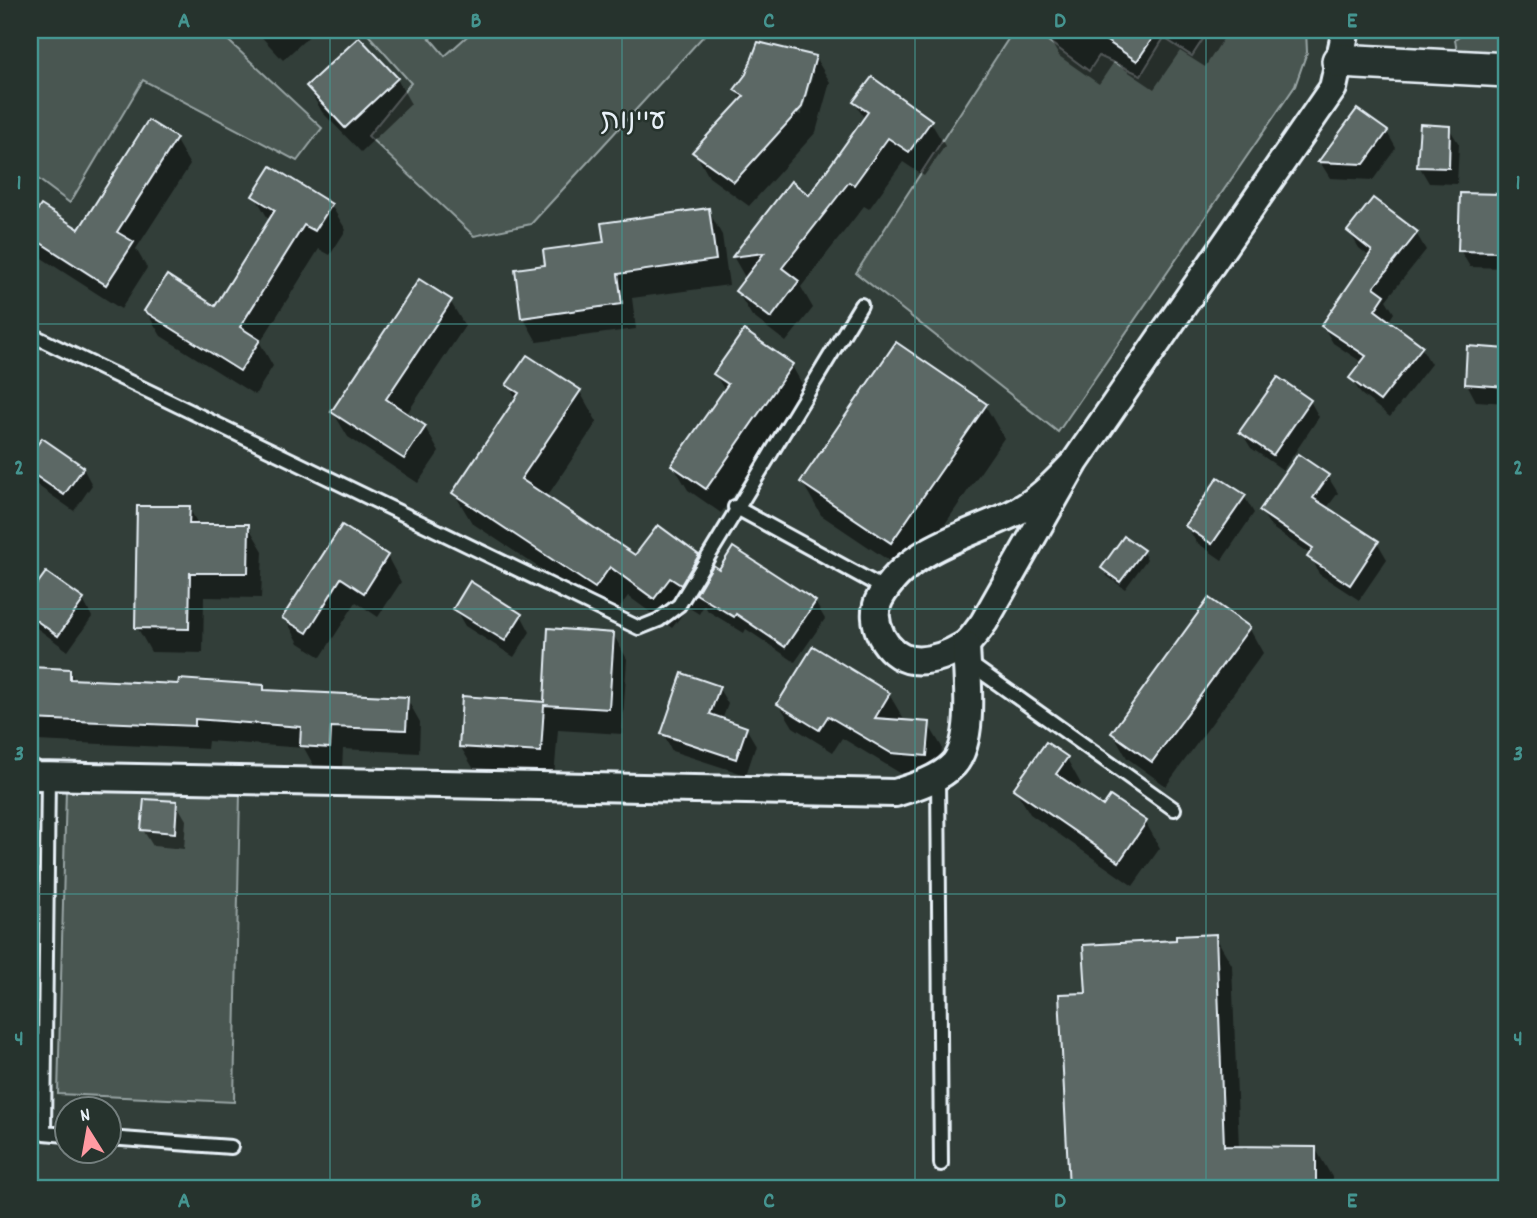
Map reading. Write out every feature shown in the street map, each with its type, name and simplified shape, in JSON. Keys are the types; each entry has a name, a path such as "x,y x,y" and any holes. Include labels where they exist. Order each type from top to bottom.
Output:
{"street":[{"path":"39,774 895,793 921,785 954,764 967,735 966,653 1075,462 1333,88 1342,46 1507,70"},
{"path":"966,653 935,659 910,660 886,646 876,624 878,601 895,574 926,552 1019,510 1050,489 1075,462"}],"lane":[{"path":"30,334 639,628 659,620 679,605 735,508 861,305"},
{"path":"735,508 885,589"},
{"path":"966,653 1174,808"},
{"path":"39,774 44,1133 52,1134"},
{"path":"938,774 941,1164"},
{"path":"122,1139 231,1147"}],"shaded area":[{"path":"30,30 217,30 322,128 297,161 143,80 70,203 30,173"},
{"path":"364,30 423,30 445,56 474,30 709,30 531,224 474,236 368,136 411,83"},
{"path":"1014,30 1033,30 1089,71 1099,56 1141,75 1164,38 1192,56 1209,30 1306,30 1307,52 1295,86 1058,432 856,273"},
{"path":"1467,30 1507,30 1507,54 1457,53 1455,39"},
{"path":"66,789 240,792 234,1102 58,1094"}],"building":[{"path":"1090,30 1158,30 1137,61"},
{"path":"359,37 398,78 345,128 306,86"},
{"path":"758,42 816,56 802,107 734,182 692,152 744,96 734,90 746,74"},
{"path":"872,77 932,120 909,152 888,138 854,185 849,182 782,268 799,281 771,318 735,291 764,253 732,257 791,181 809,195 868,112 853,102"},
{"path":"1357,109 1388,131 1364,164 1318,162"},
{"path":"148,120 177,138 117,232 134,242 106,285 30,236 30,222 41,205 79,229"},
{"path":"1420,124 1450,126 1449,168 1417,167"},
{"path":"271,166 332,204 315,231 304,225 240,327 260,340 240,371 144,311 167,275 215,306 275,210 252,196"},
{"path":"1460,193 1502,194 1499,252 1458,251"},
{"path":"1373,198 1418,232 1374,287 1385,295 1375,310 1423,346 1380,401 1349,378 1366,356 1321,326 1372,251 1347,231"},
{"path":"709,208 716,260 618,274 622,304 521,318 515,269 545,265 543,250 604,242 601,223"},
{"path":"419,279 452,300 386,399 426,426 404,459 331,412"},
{"path":"744,330 793,364 706,489 671,465 728,384 713,374"},
{"path":"896,342 987,404 891,543 800,482"},
{"path":"1467,346 1507,349 1507,387 1465,384"},
{"path":"527,355 581,390 521,479 635,555 658,525 699,555 681,585 670,578 654,599 610,567 595,588 452,493 519,393 506,385"},
{"path":"1278,377 1311,400 1273,455 1239,432"},
{"path":"42,438 84,467 64,495 30,472 30,455"},
{"path":"1298,454 1329,475 1313,498 1379,541 1350,585 1307,557 1313,548 1259,511"},
{"path":"1218,477 1246,495 1212,544 1185,526"},
{"path":"137,506 190,506 189,524 249,524 248,573 190,573 189,629 135,628"},
{"path":"342,525 388,555 364,593 341,578 307,633 282,618"},
{"path":"1124,536 1144,550 1120,582 1101,568"},
{"path":"733,547 816,601 785,647 736,614 734,617 696,594 713,565 719,569"},
{"path":"46,572 84,599 58,636 30,616 30,594"},
{"path":"470,581 522,614 505,641 453,609"},
{"path":"1209,598 1250,627 1152,762 1111,733"},
{"path":"548,628 614,633 609,709 544,705 541,752 459,747 462,696 544,702"},
{"path":"813,646 890,693 875,718 930,722 927,756 891,753 828,716 819,730 777,704"},
{"path":"30,667 70,669 70,679 178,684 179,679 264,685 264,690 408,697 406,730 331,727 330,748 300,746 301,727 195,719 195,726 30,719"},
{"path":"682,673 720,686 710,714 747,727 736,759 661,734"},
{"path":"1046,742 1068,757 1056,774 1103,806 1110,796 1147,821 1119,862 1013,789"},
{"path":"144,799 177,801 175,833 141,830"},
{"path":"1216,934 1224,1146 1316,1147 1316,1188 1069,1188 1059,994 1086,993 1083,945 1176,940 1176,936"}],"district":[{"name":"עיינות","path":"633,123"}]}
